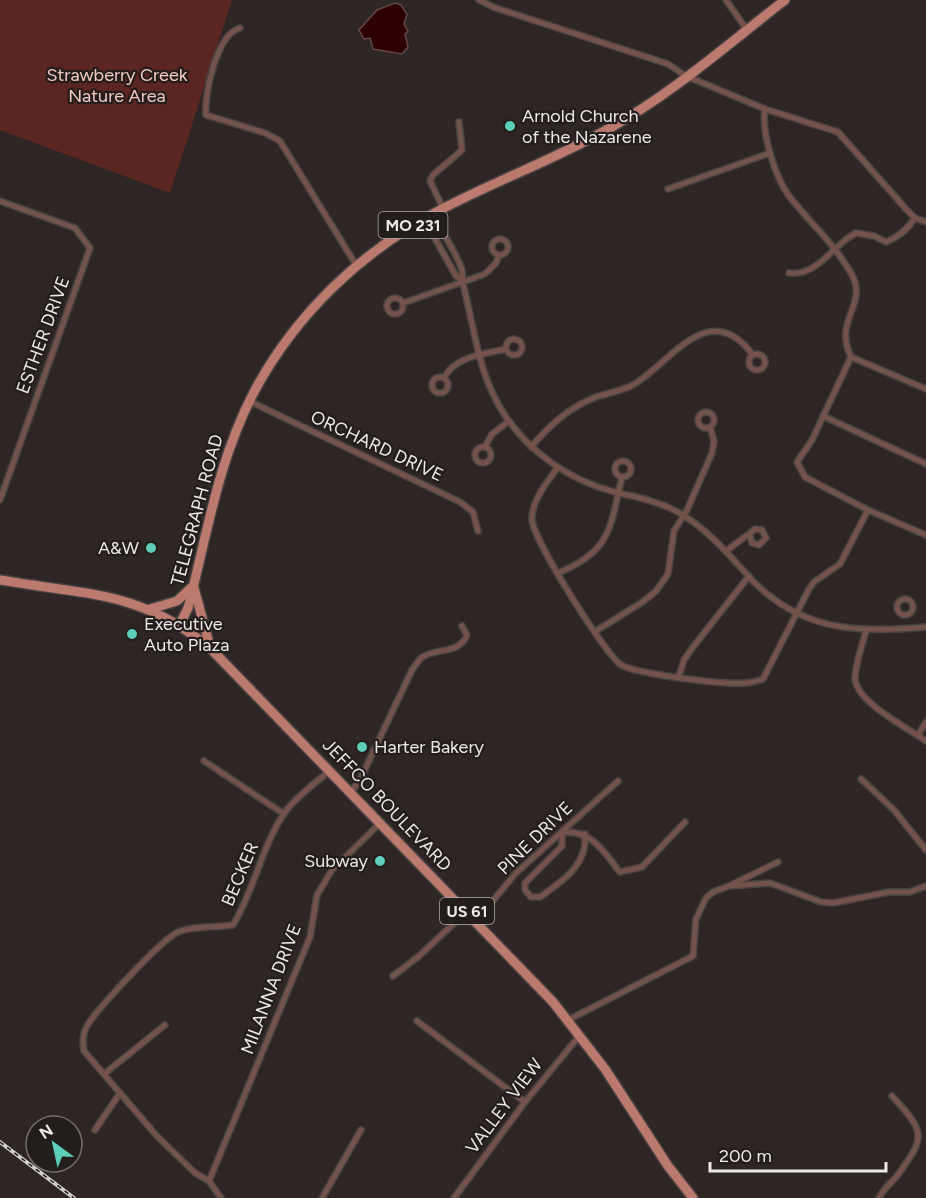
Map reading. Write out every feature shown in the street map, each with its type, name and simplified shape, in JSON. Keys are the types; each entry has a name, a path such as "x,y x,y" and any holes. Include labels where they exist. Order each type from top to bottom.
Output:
{"main road":[{"name":"TELEGRAPH ROAD","path":"180,624 194,585 222,471 249,401 292,333 325,295 383,244 443,208 596,136 645,106 785,0"},
{"name":"JEFFCO BOULEVARD","path":"0,580 108,597 149,609 180,624 211,649 467,911 568,1020 668,1166 693,1198"},
{"path":"149,609 177,601 194,585 211,649"}],"street":[{"path":"479,0 493,7 668,64 686,76 765,109 838,132 915,218 926,222"},
{"path":"726,0 747,30"},
{"path":"240,28 234,30 218,51 205,104 206,115 265,133 280,141 356,266"},
{"path":"765,109 763,124 770,153 788,194 837,249 853,278 857,294 844,333 851,357 823,416 797,462 801,473 868,510 926,535"},
{"path":"443,208 430,181 433,175 462,150 459,122"},
{"path":"668,189 770,153"},
{"name":"ESTHER DRIVE","path":"0,203 75,228 90,248 0,500"},
{"path":"428,217 457,260 462,273 478,356 491,392 509,421 531,447 558,467 584,481 618,493 655,502 684,516 709,534 768,594 798,613 828,625 866,631 926,627"},
{"path":"789,273 795,274 814,267 856,233 874,236 886,242 893,239 908,230 915,218"},
{"path":"403,303 485,274 496,263 499,255"},
{"path":"531,447 563,414 644,378 668,354 698,335 714,332 729,335 739,340 753,355"},
{"path":"444,378 457,363 506,348"},
{"path":"851,357 926,389"},
{"name":"ORCHARD DRIVE","path":"249,401 460,502 473,512 478,531"},
{"path":"823,416 926,464"},
{"path":"484,447 488,438 509,421"},
{"path":"596,631 656,591 668,574 674,531 684,516 712,453 714,441 710,427"},
{"path":"558,467 544,486 533,511 532,519 536,536 558,573 619,663 634,671 743,684 763,679 814,582 844,560 868,510"},
{"path":"558,573 590,555 604,542 616,511 622,477"},
{"path":"726,551 739,540 750,536"},
{"path":"679,676 689,654 720,610 749,576"},
{"path":"905,616 907,629"},
{"path":"351,791 359,782 412,670 422,658 458,647 465,641 467,635 462,626"},
{"path":"866,631 855,679 858,689 866,700 926,741"},
{"path":"918,735 926,722"},
{"path":"204,761 284,814"},
{"name":"BECKER","path":"104,1074 84,1051 82,1038 93,1018 128,977 178,933 233,925 243,908 261,858 284,814 330,770"},
{"path":"861,779 894,810 926,850"},
{"name":"PINE DRIVE","path":"476,921 516,873 618,781"},
{"name":"MILANNA DRIVE","path":"209,1181 310,938 317,895 332,870 381,822"},
{"path":"585,834 585,854 573,870 540,897 531,897 525,890 525,883 561,846 562,832 585,834 590,835 620,872 642,867 685,822"},
{"path":"568,1020 693,956 696,919 706,898 713,892 778,862"},
{"path":"729,886 770,884 820,902 833,903 888,892 910,892 926,886"},
{"path":"393,976 419,956 467,911"},
{"path":"417,1021 525,1101"},
{"path":"165,1025 104,1074 156,1136 195,1173 209,1181 221,1198"},
{"name":"VALLEY VIEW","path":"454,1198 525,1101 580,1035"},
{"path":"95,1130 120,1093"},
{"path":"879,1198 916,1154 922,1140 916,1122 892,1096"},
{"path":"322,1198 361,1130"}],"green space":[{"name":"Strawberry Creek Nature Area","path":"0,0 232,0 170,193 0,130"}],"shaded area":[{"path":"395,3 401,5 407,14 404,24 408,31 405,34 408,47 402,54 373,49 370,38 364,39 359,30 377,10"}],"railway":[{"path":"0,1142 74,1198"}],"place":[{"name":"Arnold Church of the Nazarene","path":"510,126"},
{"name":"A&W","path":"151,548"},
{"name":"Executive Auto Plaza","path":"132,634"},
{"name":"Harter Bakery","path":"362,747"},
{"name":"Subway","path":"380,861"}]}
